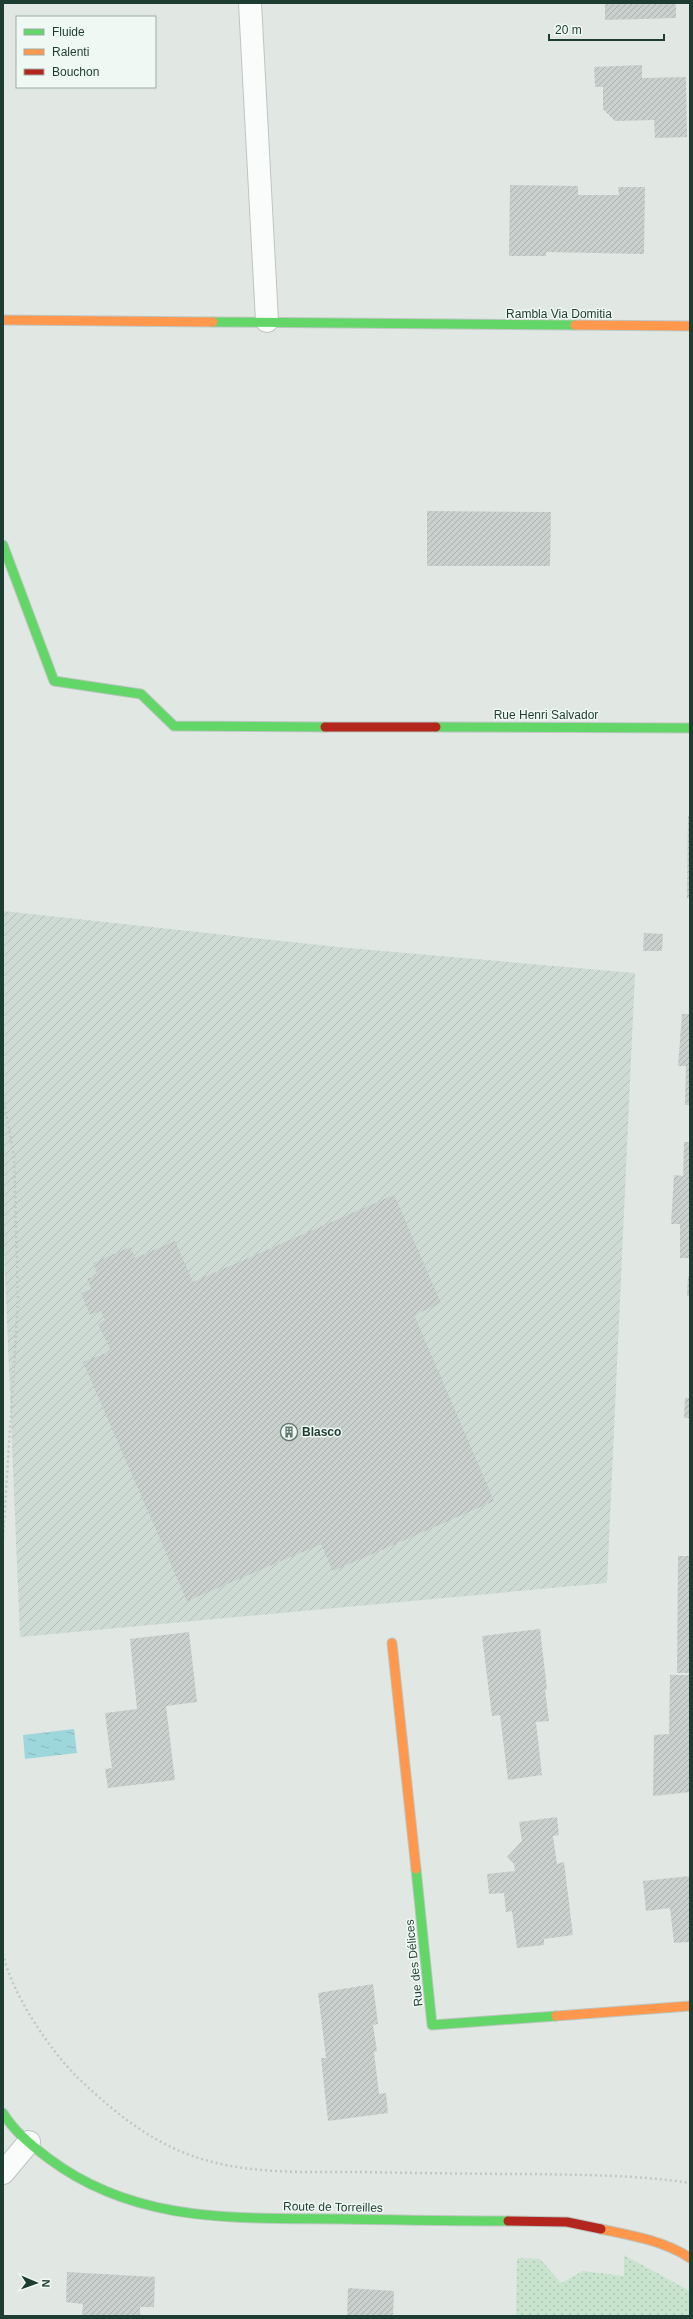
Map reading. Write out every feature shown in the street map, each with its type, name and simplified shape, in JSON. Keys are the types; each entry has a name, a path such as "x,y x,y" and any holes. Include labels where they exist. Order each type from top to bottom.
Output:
{"street":[{"path":"250,3 267,321"},
{"name":"Rambla Via Domitia","path":"3,320 267,321 428,325 690,326"},
{"name":"Rue Henri Salvador","path":"3,545 54,682 141,694 174,726 690,728"},
{"name":"Rue des Délices","path":"392,1643 432,2025 690,2006"},
{"name":"Route de Torreilles","path":"3,2113 29,2142 57,2165 95,2188 134,2204 174,2213 229,2218 567,2222 631,2235 680,2251 690,2258"},
{"path":"3,2173 29,2142"}],"path":[{"path":"3,1097 14,1156 18,1302 3,1539"},
{"path":"3,1954 6,1966 34,2022 59,2059 114,2112 144,2132 180,2151 223,2165 280,2171 616,2175 690,2183"}],"shaded area":[{"path":"3,911 348,948 635,973 607,1583 20,1637 3,1224"}],"green space":[{"path":"624,2255 690,2291 690,2316 516,2316 517,2258 540,2259 561,2283 583,2271 624,2276"}],"water":[{"path":"74,1729 77,1753 25,1759 23,1735"}],"building":[{"path":"605,3 676,3 676,18 605,20"},
{"path":"642,65 642,78 686,77 687,137 655,138 654,120 615,121 603,109 603,87 595,87 594,67"},
{"path":"510,185 578,186 578,195 619,195 618,187 645,187 644,254 546,252 546,256 509,256"},
{"path":"427,511 551,512 550,566 427,566"},
{"path":"688,816 690,816 690,898 687,898"},
{"path":"644,933 663,934 662,951 643,951"},
{"path":"682,1014 690,1014 690,1105 685,1105 686,1066 678,1066"},
{"path":"684,1142 690,1142 690,1258 680,1258 680,1224 671,1224 674,1175 683,1176"},
{"name":"Blasco","path":"394,1195 441,1303 414,1315 494,1501 333,1571 321,1544 187,1601 83,1362 111,1351 98,1324 105,1320 101,1311 90,1315 81,1293 92,1289 87,1279 98,1275 93,1263 130,1247 135,1258 175,1241 193,1282"},
{"path":"688,1276 690,1276 690,1296 687,1296"},
{"path":"685,1398 690,1398 690,1418 684,1418"},
{"path":"678,1556 690,1556 690,1673 677,1673"},
{"path":"540,1629 549,1721 536,1722 542,1775 508,1780 500,1715 492,1716 482,1636"},
{"path":"189,1632 197,1702 166,1706 175,1780 108,1788 105,1769 112,1768 105,1713 137,1709 130,1639"},
{"path":"670,1675 690,1675 690,1792 653,1796 654,1735 669,1734"},
{"path":"557,1817 559,1835 553,1836 557,1864 564,1862 573,1935 544,1939 544,1945 517,1948 512,1911 506,1912 504,1893 489,1894 487,1874 515,1871 514,1864 507,1857 522,1841 519,1822"},
{"path":"690,1876 690,1942 674,1943 670,1908 646,1911 643,1881"},
{"path":"373,1984 378,2024 373,2025 377,2051 374,2052 379,2094 386,2093 388,2113 328,2121 321,2058 326,2058 318,1993"},
{"path":"67,2272 155,2277 154,2307 140,2307 140,2316 82,2316 83,2304 66,2302"},
{"path":"348,2288 394,2291 393,2316 347,2316"}],"traffic: fast":[{"path":"213,322 575,325"},
{"path":"3,545 54,681 141,694 174,726 325,727"},
{"path":"436,727 690,728"},
{"path":"416,1869 432,2025 556,2016"},
{"path":"3,2113 12,2126 29,2143 48,2158 81,2179 115,2195 150,2206 222,2216 259,2218 508,2221"}],"traffic: slow":[{"path":"3,320 213,322"},
{"path":"575,325 690,326"},
{"path":"392,1643 416,1869"},
{"path":"556,2016 690,2006"},
{"path":"601,2229 635,2236 658,2243 670,2247 690,2258"}],"traffic: jam":[{"path":"325,727 436,727"},
{"path":"508,2221 567,2222 601,2229"}],"place":[{"name":"Blasco","path":"289,1432"}]}
